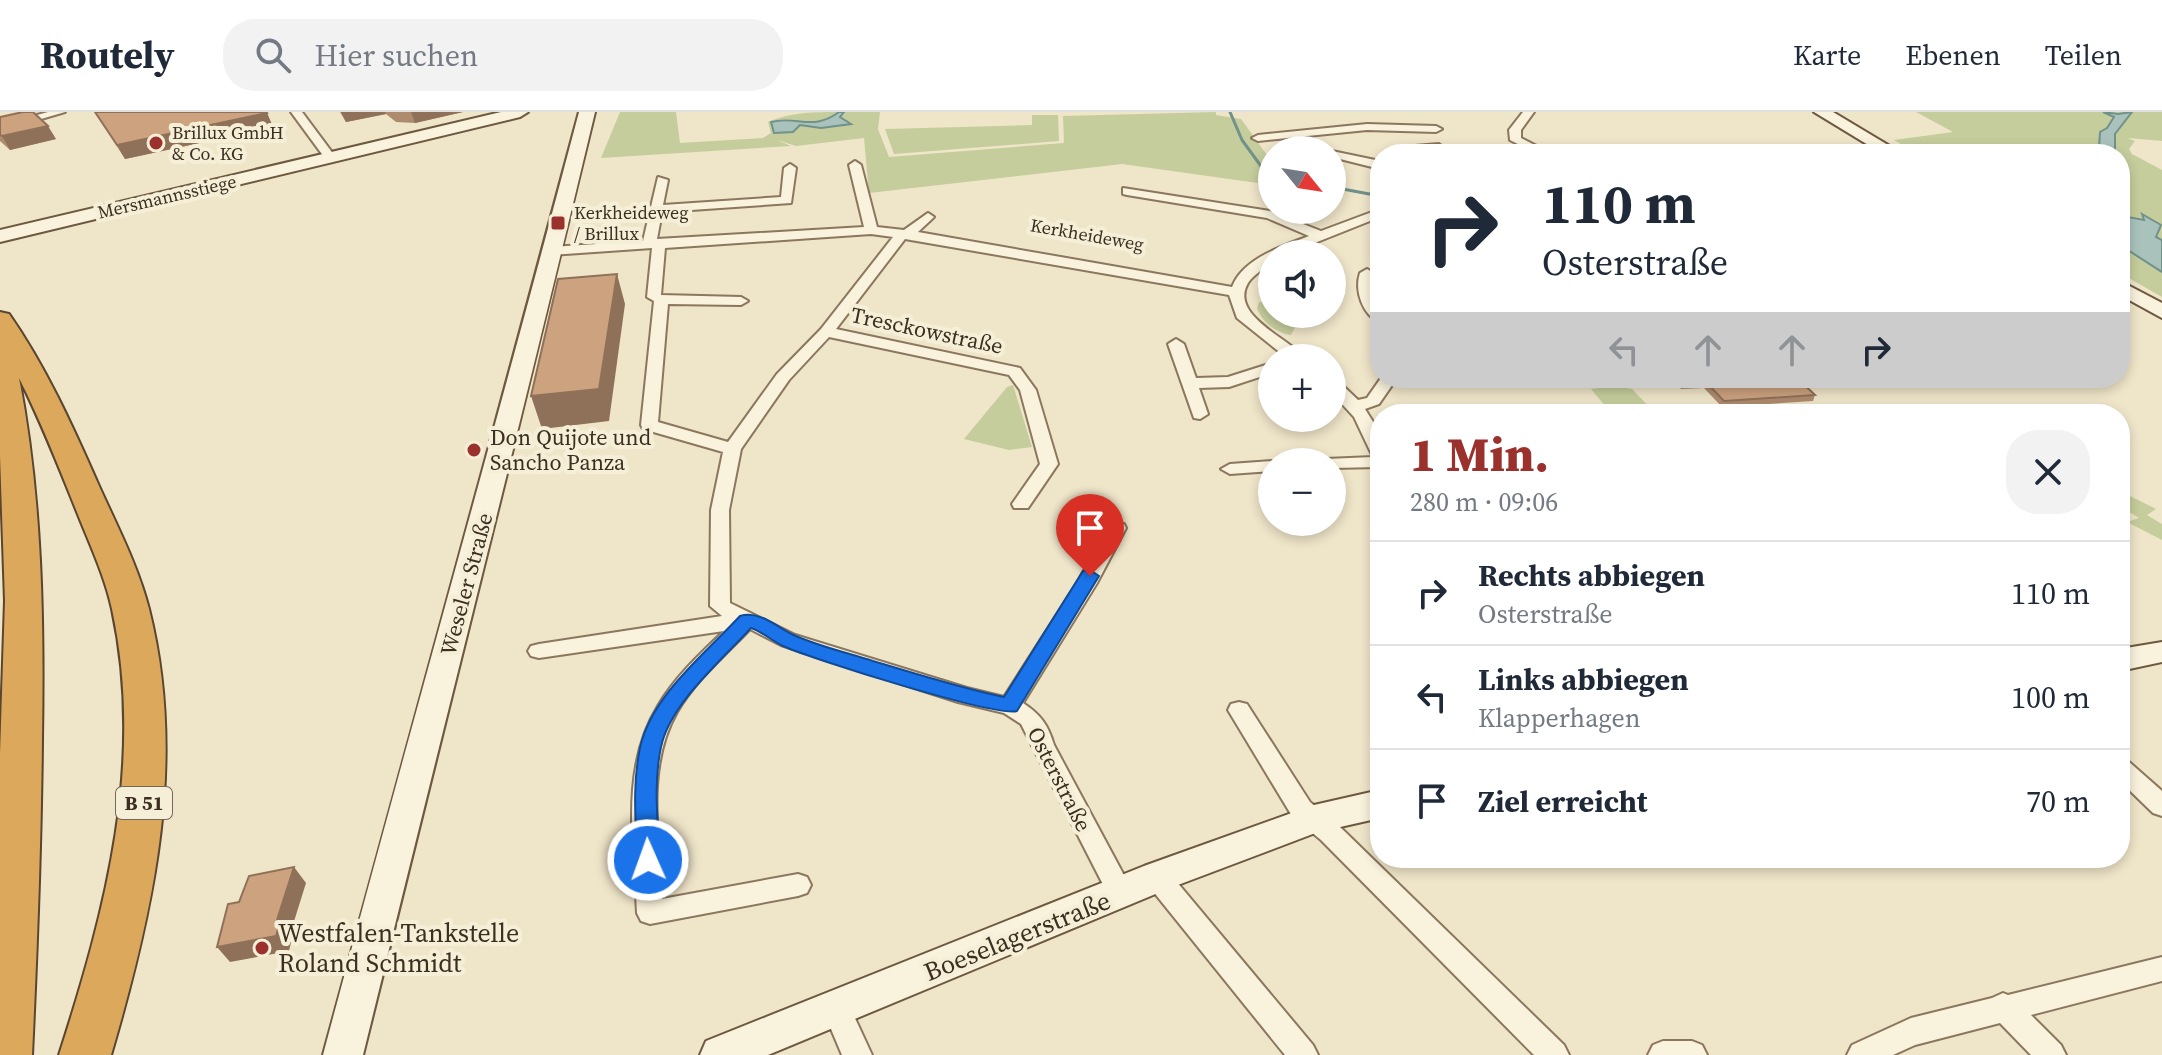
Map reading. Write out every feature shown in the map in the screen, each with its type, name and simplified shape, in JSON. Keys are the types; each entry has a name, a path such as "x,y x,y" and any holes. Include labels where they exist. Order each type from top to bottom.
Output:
{"highway":[{"name":"B 51","path":"0,320 17,346 69,447 111,547 130,607 145,681 146,787 135,875 104,996 85,1055"},
{"path":"0,352 16,458 24,605 17,869 6,1055"}],"main road":[{"name":"Mersmannsstiege","path":"0,236 520,112"},
{"name":"Weseler Straße","path":"343,1055 453,625 493,486 587,112"},
{"path":"1822,112 1878,144"},
{"path":"2130,293 2162,312"},
{"path":"2130,658 2162,652"},
{"name":"Boeselagerstraße","path":"720,1055 837,1010 1157,877 1314,819 1370,806"}],"street":[{"path":"0,128 60,112"},
{"path":"296,112 331,159"},
{"path":"1525,144 1516,140 1515,130 1529,112"},
{"path":"1278,136 1367,127 1436,129"},
{"path":"1307,133 1311,136"},
{"path":"1346,156 1370,162"},
{"path":"855,165 857,189 864,198 871,230"},
{"path":"656,209 787,200 790,168"},
{"path":"662,180 654,243 658,298 649,425 732,449"},
{"path":"1127,191 1270,215 1318,235"},
{"path":"742,619 720,606 720,510 732,449 783,377 826,332 903,235 928,217"},
{"path":"1307,240 1370,217"},
{"name":"Kerkheideweg","path":"551,251 871,230 1239,286"},
{"path":"1258,269 1239,286 1242,315 1279,344"},
{"path":"1367,273 1364,280 1366,300 1370,305"},
{"path":"658,298 741,301"},
{"name":"Tresckowstraße","path":"826,332 1014,371 1028,390 1049,464 1021,504"},
{"path":"1176,344 1200,414"},
{"path":"1190,383 1229,382 1258,373"},
{"path":"1357,406 1373,401 1382,388"},
{"path":"1346,396 1357,406 1370,428"},
{"path":"1346,463 1370,462"},
{"path":"1230,469 1258,467"},
{"path":"1010,706 1087,583 1117,528"},
{"path":"539,651 742,619"},
{"path":"742,619 665,713 651,745 646,781 650,913 798,885"},
{"name":"Osterstraße","path":"742,619 766,626 788,640 817,651 966,696 1010,706 1029,718 1037,727 1042,745 1121,894"},
{"path":"1239,710 1301,809 1554,1055"},
{"path":"2130,776 2162,806"},
{"path":"1157,877 1303,1055"},
{"path":"1862,1055 1911,1032 2003,1006 2162,969"},
{"path":"2003,1006 2051,1055"},
{"path":"837,1010 857,1055"},
{"path":"1663,1055 1692,1055"}],"green space":[{"path":"620,112 676,112 680,143 763,138 771,133 768,122 794,114 839,112 819,122 784,120 795,127 840,126 845,119 840,117 844,112 880,112 878,129 889,157 1064,143 1063,116 1216,112 1216,115 1241,119 1258,143 1258,183 1122,164 869,193 864,138 796,146 777,140 791,146 601,158"},
{"path":"1916,112 2162,112 2162,141 2128,138 2135,141 2130,148 2130,144 1901,144 1894,140 1953,132"},
{"path":"1032,115 1058,115 1059,141 894,154 885,129 1032,125"},
{"path":"2130,151 2162,170 2162,297 2130,279"},
{"path":"1272,328 1295,328 1291,335"},
{"path":"1013,385 1032,447 1009,450 964,439 1007,387"},
{"path":"1591,389 1632,389 1646,404 1604,404"},
{"path":"2130,496 2156,509 2147,515 2162,524 2162,540 2130,524 2139,518 2130,512"}],"water":[{"path":"844,112 840,117 851,124 821,128 800,125 793,132 774,133 771,122 821,121"},
{"path":"2103,112 2132,112 2115,134 2115,144 2099,144 2100,132 2114,117"},
{"path":"2142,214 2161,225 2156,237 2162,240 2162,272 2130,251 2130,217 2144,220"}],"building":[{"path":"33,112 48,126 0,135 0,117"},
{"path":"95,112 266,112 267,113 117,145"},
{"path":"617,274 599,389 531,396 558,279"},
{"path":"1712,388 1808,388 1815,395 1724,401"},
{"path":"294,867 277,920 281,919 276,936 217,947 228,904 239,902 249,876"}],"waterway":[{"path":"1230,112 1242,140 1258,162"},
{"path":"1346,190 1370,194"}],"place":[{"name":"Brillux GmbH & Co. KG","path":"156,143"},
{"name":"Kerkheideweg / Brillux","path":"558,223"},
{"name":"Don Quijote und Sancho Panza","path":"474,450"},
{"name":"Westfalen-Tankstelle Roland Schmidt","path":"262,948"}],"route":[{"path":"648,860 646,781 651,745 665,713 686,685 747,620 817,651 966,696 1010,706 1090,576"}]}
